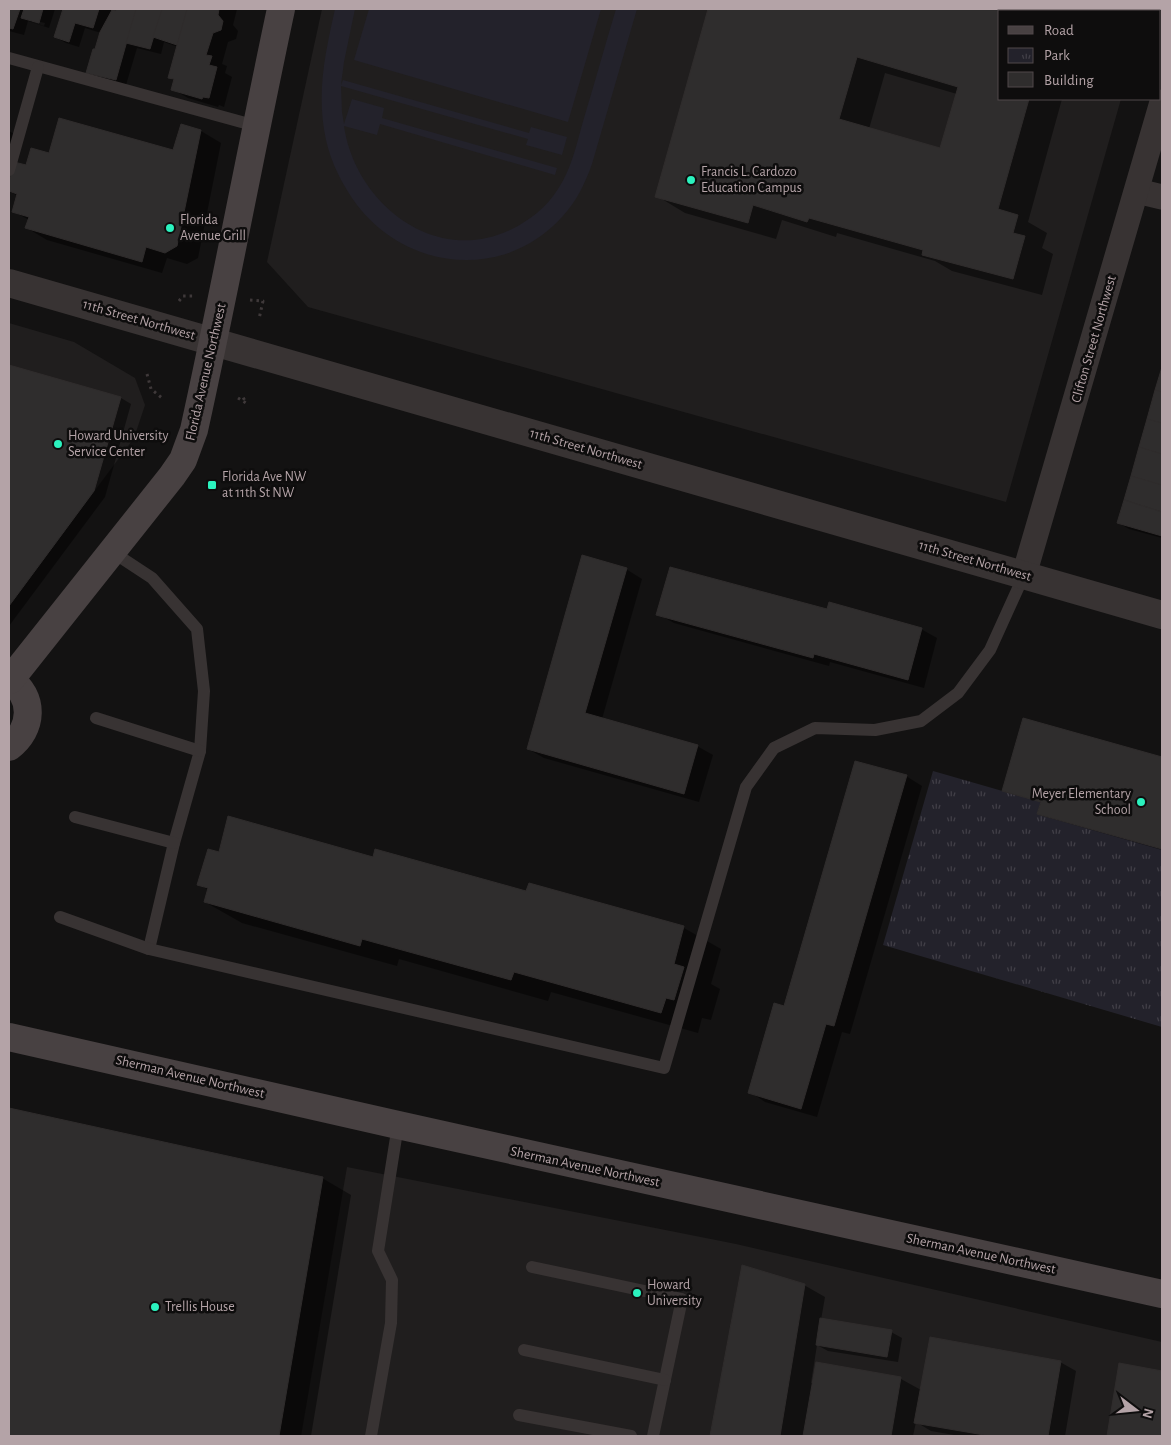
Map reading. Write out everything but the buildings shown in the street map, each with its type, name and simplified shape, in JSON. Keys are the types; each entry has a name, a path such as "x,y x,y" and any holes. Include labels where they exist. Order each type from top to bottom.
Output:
{"main road":[{"name":"Florida Avenue Northwest","path":"9,747 23,733 28,710 26,698 10,680 183,460 194,430 281,9"},
{"name":"Sherman Avenue Northwest","path":"9,1037 1162,1294"}],"street":[{"name":"Clifton Street Northwest","path":"1024,575 1162,102"},
{"path":"1137,191 1162,198"},
{"name":"11th Street Northwest","path":"9,283 1162,616"}],"lane":[{"path":"9,58 256,126"},
{"path":"9,170 38,67"},
{"path":"111,551 152,578 197,629 204,691 200,751 174,843 149,949"},
{"path":"60,917 149,949 664,1068 746,787 774,748 815,728 875,730 921,721 958,693 990,650 1024,575"},
{"path":"96,718 200,751"},
{"path":"75,817 174,843"},
{"path":"371,1436 391,1324 392,1280 378,1250 398,1125"},
{"path":"532,1267 682,1299 653,1436"},
{"path":"524,1350 665,1380"},
{"path":"519,1415 631,1436"}],"path":[{"path":"183,296 194,296"},
{"path":"247,300 263,301 259,319"},
{"path":"147,374 151,389 162,398"},
{"path":"238,398 246,404 242,395"}],"shaded area":[{"name":"Francis L. Cardozo Education Campus","path":"322,9 1146,9 998,10 998,100 1121,100 1006,502 308,307 267,262"},
{"name":"Howard University Service Center","path":"9,323 74,342 135,378 145,405 134,438 9,606"},
{"name":"Howard University","path":"347,1167 736,1244 1162,1342 1162,1436 301,1436"}],"green space":[{"path":"335,9 355,9 341,85 343,80 529,133 531,127 567,137 562,155 526,145 528,139 341,86 344,124 352,99 384,108 382,118 557,168 555,175 380,124 377,135 344,126 351,154 364,179 381,202 402,220 427,233 453,240 481,239 510,230 537,213 554,196 563,181 574,155 616,9 637,9 592,164 580,192 562,217 539,238 513,251 485,259 457,260 429,255 402,244 378,227 357,205 347,190 334,166 326,140 322,106 323,74"},
{"path":"369,9 601,9 568,122 354,60"},
{"path":"933,771 1041,802 1037,814 1162,849 1162,1027 883,945"}],"place":[{"name":"Francis L. Cardozo Education Campus","path":"691,180"},
{"name":"Florida Avenue Grill","path":"170,228"},
{"name":"Howard University Service Center","path":"58,444"},
{"name":"Florida Ave NW at 11th St NW","path":"212,485"},
{"name":"Meyer Elementary School","path":"1141,802"},
{"name":"Howard University","path":"637,1293"},
{"name":"Trellis House","path":"155,1307"}]}
